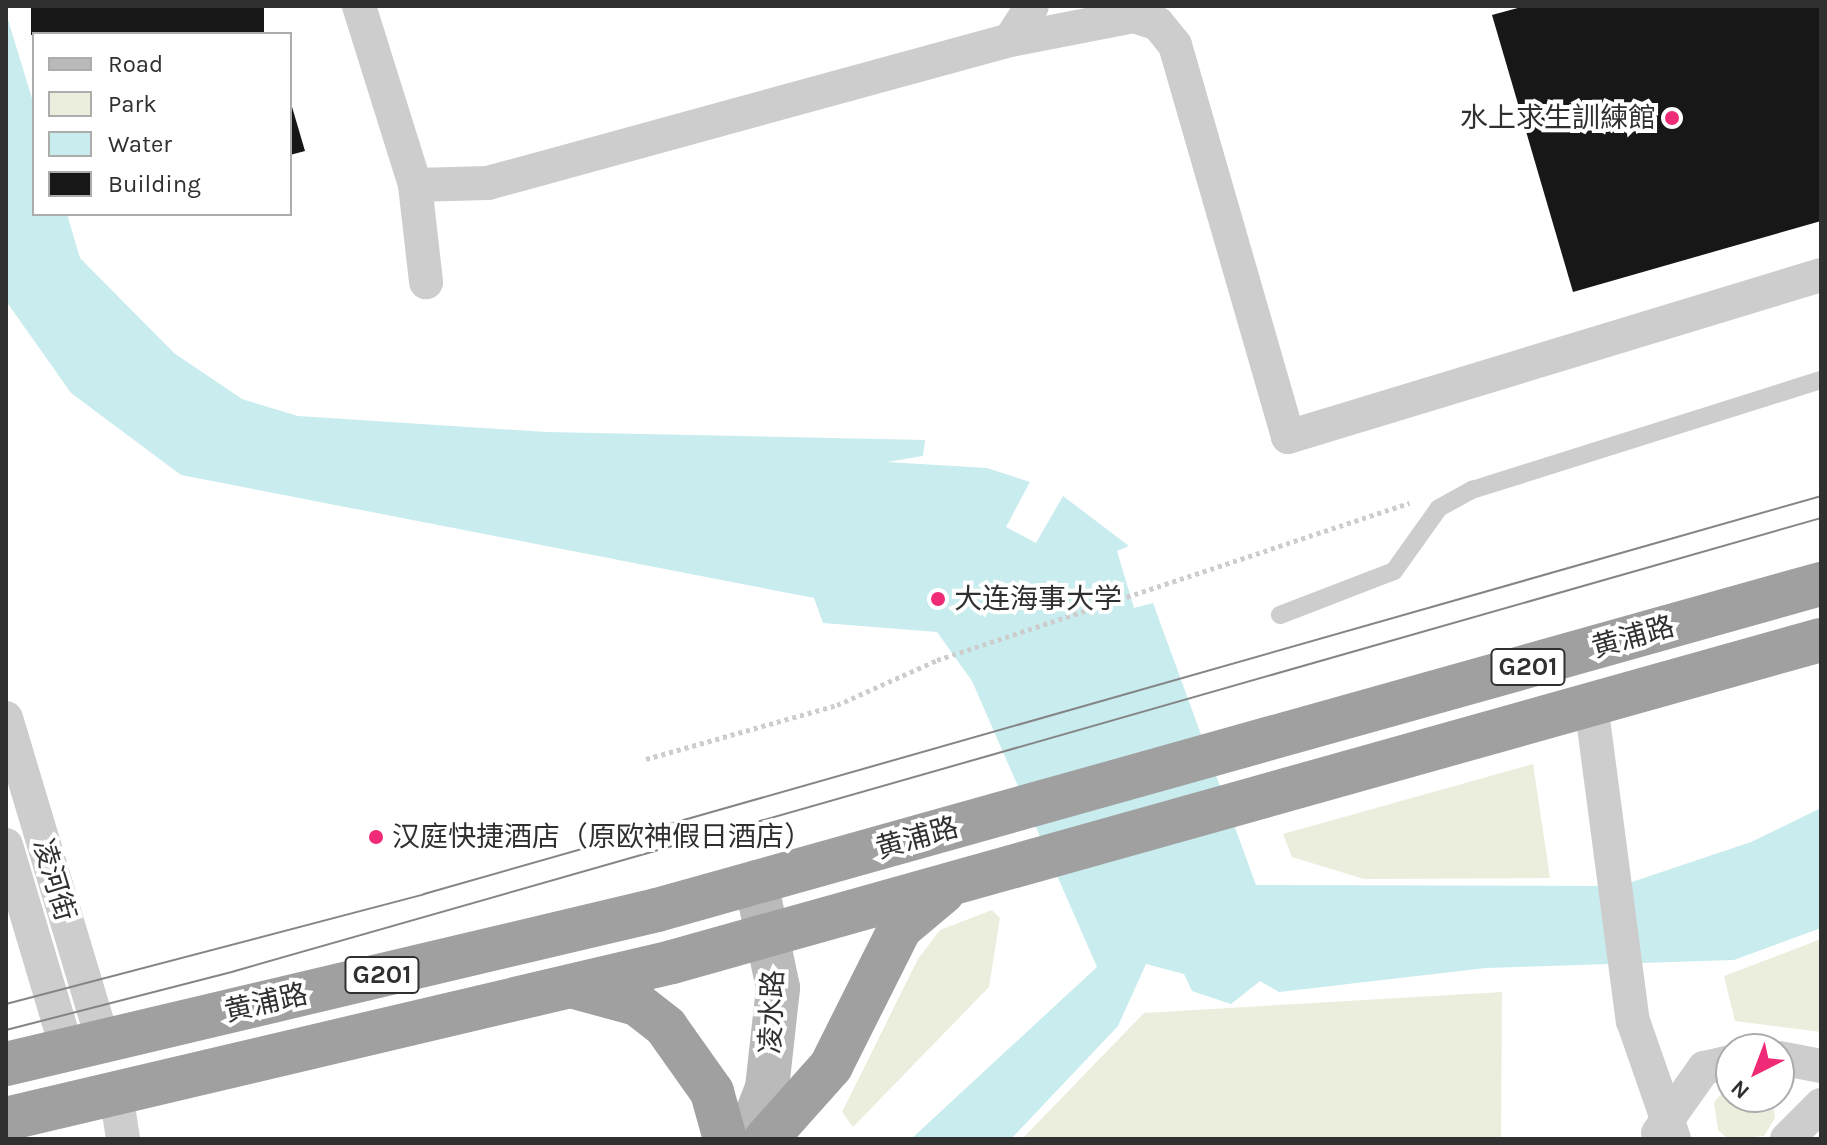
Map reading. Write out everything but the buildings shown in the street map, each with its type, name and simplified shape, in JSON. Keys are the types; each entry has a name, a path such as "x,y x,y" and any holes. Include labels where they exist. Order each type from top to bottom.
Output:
{"highway":[{"name":"黄浦路","path":"6,1064 756,882 1821,584"},
{"name":"黄浦路","path":"6,1119 567,987 770,935 1821,640"},
{"path":"766,1139 831,1066 900,928 970,879"},
{"path":"567,987 602,990 666,1027 712,1092 725,1139"}],"main road":[{"name":"凌水路","path":"747,1139 776,1033 770,935 756,882"}],"street":[{"path":"359,6 415,185 426,282"},
{"path":"1010,40 1032,6"},
{"path":"415,185 488,183 1010,40 1134,16 1158,24 1175,45 1288,437 1821,275"},
{"path":"1591,704 1633,1021 1665,1133"},
{"name":"凌河街","path":"6,718 85,1045"},
{"name":"凌河街","path":"6,845 85,1045"},
{"path":"1795,1061 1821,1066"},
{"path":"1665,1133 1704,1068 1715,1066"},
{"path":"116,1093 123,1139"},
{"path":"1787,1139 1821,1105"}],"lane":[{"path":"1280,615 1394,571 1439,508 1472,490 1821,380"}],"path":[{"path":"646,759 837,705 937,660 1399,501 1439,508"}],"green space":[{"path":"1533,764 1550,878 1364,879 1292,857 1283,834"},
{"path":"992,910 1000,918 989,987 853,1127 842,1112 918,959 940,930"},
{"path":"1821,939 1821,1032 1735,1021 1724,976"},
{"path":"1502,992 1501,1139 1022,1139 1144,1013"},
{"path":"1716,1113 1774,1113 1775,1118 1764,1136 1728,1139 1718,1130"}],"water":[{"path":"6,13 32,98 32,216 68,216 80,258 174,353 242,399 298,416 546,432 925,440 923,456 887,462 987,468 1030,482 1006,527 1036,543 1063,496 1129,546 1117,551 1134,608 1153,603 1256,885 1620,886 1751,842 1821,808 1821,928 1734,960 1486,968 1279,992 1260,981 1231,1004 1192,991 1184,974 1146,964 1118,1026 1011,1139 911,1139 1097,967 972,681 937,632 823,623 814,598 181,475 71,393 6,301"}],"tram line":[{"path":"6,1004 424,894 1821,496"},
{"path":"6,1030 235,971 1821,518"}],"place":[{"name":"水上求生訓練館","path":"1672,118"},
{"name":"大连海事大学","path":"938,599"},
{"name":"汉庭快捷酒店（原欧神假日酒店）","path":"376,837"}]}
